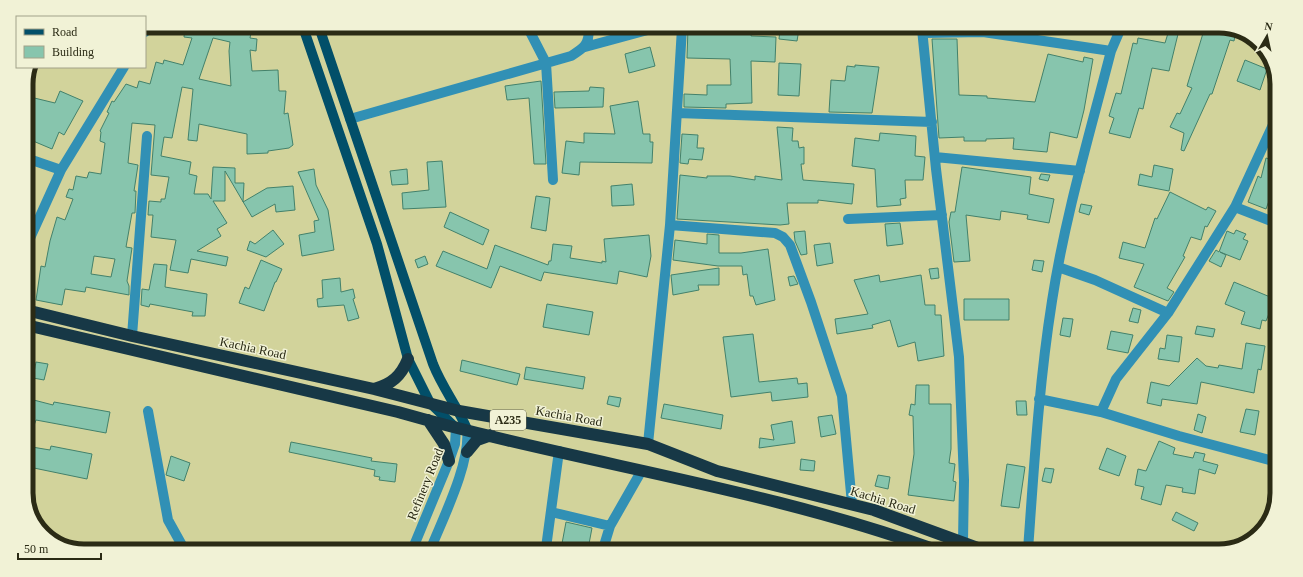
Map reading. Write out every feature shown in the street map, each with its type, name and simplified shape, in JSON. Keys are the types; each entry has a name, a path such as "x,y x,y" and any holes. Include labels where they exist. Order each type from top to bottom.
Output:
{"highway":[{"name":"Kachia Road","path":"33,312 132,336 400,395 459,411 648,444 717,471 852,504 904,520 968,544"},
{"name":"A235","path":"33,327 559,451 791,504 917,544"},
{"path":"374,389 394,381 403,371 408,359"},
{"path":"398,412 403,405 400,395"},
{"path":"428,420 444,444 449,461"},
{"path":"467,452 477,440 491,435"}],"main road":[{"path":"305,33 377,244 408,359 430,403 462,428"},
{"path":"321,33 433,364 438,378 459,411 462,428"}],"street":[{"path":"530,33 546,64 553,180"},
{"path":"585,47 589,33"},
{"path":"350,119 546,64 571,56 585,47 637,33"},
{"path":"648,444 670,225 682,33"},
{"path":"923,33 935,157 959,357 964,480 963,542"},
{"path":"990,33 1111,51"},
{"path":"1028,544 1039,399 1058,267 1065,231 1111,51 1119,33"},
{"path":"33,232 61,170 123,68"},
{"path":"677,113 932,122"},
{"path":"1101,412 1116,379 1168,313 1235,207 1270,129"},
{"path":"132,336 147,136"},
{"path":"935,157 1080,171"},
{"path":"33,160 61,170"},
{"path":"1235,207 1270,221"},
{"path":"848,219 942,215"},
{"path":"670,225 775,233 783,237 790,245 811,302 842,396 852,504"},
{"path":"1058,267 1095,280 1168,313"},
{"path":"1039,399 1101,412 1179,436 1270,460"},
{"path":"148,411 168,520 181,544"},
{"path":"433,544 467,452 462,428"},
{"name":"Refinery Road","path":"415,544 462,428"},
{"path":"547,544 559,451"},
{"path":"604,544 610,526 642,470"},
{"path":"438,488 460,474"},
{"path":"551,512 610,526"}],"building":[{"path":"184,33 251,33 250,38 257,39 256,51 250,50 252,71 278,70 279,91 286,91 284,114 288,113 293,145 289,148 268,151 268,153 247,154 247,134 199,124 197,141 188,140 193,89 182,87 172,138 164,137 161,156 191,162 189,174 197,176 194,194 208,194 211,199 213,167 235,168 235,183 244,183 243,202 225,171 225,201 213,201 227,223 217,229 221,236 197,251 228,257 226,266 191,259 188,273 170,270 176,240 151,237 153,215 148,215 149,201 161,202 161,199 165,199 169,177 151,175 155,125 132,123 128,163 138,165 134,191 136,191 135,213 132,213 126,247 132,248 127,281 129,286 129,295 86,287 85,292 65,289 62,305 36,300 41,266 45,267 50,241 57,217 65,220 73,199 66,197 69,189 73,190 76,176 87,178 89,172 101,174 105,143 100,141 100,131 109,113 107,112 112,101 114,102 126,84 137,88 139,81 150,84 156,62 163,64 164,60 183,65 192,38 184,37","holes":["213,38 230,42 229,51 231,86 199,79","94,256 115,259 111,277 91,274"]},
{"path":"688,33 751,33 751,36 776,37 775,62 751,61 752,103 726,104 726,108 684,107 684,94 707,95 707,85 731,85 730,59 687,58"},
{"path":"780,33 798,33 797,41 779,39"},
{"path":"1168,33 1178,33 1169,71 1152,68 1143,109 1139,108 1130,138 1109,133 1114,118 1109,116 1116,93 1121,94 1133,43 1137,44 1138,38 1165,43"},
{"path":"1203,33 1219,33 1235,36 1234,41 1230,40 1212,94 1210,94 1184,151 1181,150 1184,133 1170,127 1177,113 1180,114 1192,88 1187,86"},
{"path":"932,39 957,39 959,95 987,96 987,98 1035,102 1048,54 1083,62 1084,57 1093,59 1084,110 1077,138 1050,132 1047,152 1013,149 1014,138 986,139 986,141 964,141 964,137 939,138"},
{"path":"650,47 655,66 629,73 625,54"},
{"path":"1245,60 1267,69 1260,90 1237,81"},
{"path":"779,63 801,64 799,96 778,95"},
{"path":"855,65 879,67 872,113 829,112 831,80 845,81 847,66 855,67"},
{"path":"541,81 546,164 534,164 529,98 507,100 505,86"},
{"path":"590,87 604,88 603,107 555,108 554,92 589,91"},
{"path":"60,91 83,101 64,135 59,132 52,149 33,141 33,98 55,103"},
{"path":"638,101 643,134 650,134 650,142 653,142 652,163 580,162 579,175 562,173 566,141 584,143 584,133 615,134 610,106"},
{"path":"777,127 793,128 792,141 798,141 799,148 804,147 804,164 801,164 803,180 854,184 852,204 818,200 818,203 787,203 789,224 780,225 677,219 680,175 707,178 707,176 730,176 755,180 755,176 782,180"},
{"path":"880,133 916,136 915,156 925,157 923,180 905,180 906,198 900,199 901,205 877,207 875,169 852,166 855,138 879,141"},
{"path":"682,134 698,135 697,148 704,148 702,160 689,159 688,164 680,163"},
{"path":"1266,158 1270,159 1270,198 1266,209 1248,202 1258,176 1261,178"},
{"path":"442,161 446,207 403,209 402,193 429,190 427,162"},
{"path":"1154,165 1173,169 1169,191 1138,185 1140,174 1152,177"},
{"path":"962,167 1031,177 1029,194 1054,199 1049,223 1027,219 1028,215 1001,211 1000,220 966,215 970,261 954,262 949,222 951,212 955,212"},
{"path":"314,169 316,185 328,210 334,250 302,256 299,235 315,232 314,221 319,220 298,172"},
{"path":"407,169 408,184 392,185 390,171"},
{"path":"1041,174 1050,175 1048,181 1039,179"},
{"path":"632,184 634,205 612,206 611,186"},
{"path":"293,186 295,210 276,212 275,204 252,217 243,202 267,188"},
{"path":"1170,192 1206,210 1208,207 1216,211 1207,227 1205,226 1201,240 1191,237 1183,256 1185,257 1167,288 1174,292 1168,301 1134,287 1144,264 1119,258 1123,242 1145,248 1155,218 1157,219"},
{"path":"536,196 550,198 546,231 531,228"},
{"path":"1081,204 1092,206 1089,215 1079,212"},
{"path":"450,212 489,230 483,245 444,227"},
{"path":"900,223 903,244 887,246 885,224"},
{"path":"273,230 284,244 266,257 247,250 250,241 255,244"},
{"path":"1236,230 1246,234 1243,239 1248,241 1240,260 1220,252 1226,255 1221,267 1209,261 1216,250 1219,252 1227,231 1234,234"},
{"path":"805,231 807,254 801,255 795,241 794,232"},
{"path":"707,234 719,235 719,253 741,253 768,249 775,300 756,305 753,296 750,296 747,274 743,275 742,266 718,266 673,260 675,240 707,244"},
{"path":"649,235 651,256 647,277 619,271 617,284 544,272 541,281 500,266 491,288 436,266 443,251 487,269 495,245 548,265 549,261 551,261 553,244 572,246 570,258 602,263 602,261 606,262 604,239"},
{"path":"830,243 833,263 817,266 814,245"},
{"path":"425,256 428,264 418,268 415,260"},
{"path":"261,260 282,269 275,282 264,311 239,303 245,287 249,289"},
{"path":"1034,260 1044,261 1042,272 1032,270"},
{"path":"154,264 167,265 165,287 207,294 205,316 192,316 193,312 150,304 149,307 141,305 142,289 149,290"},
{"path":"719,268 719,285 698,285 699,290 673,295 671,275"},
{"path":"938,268 939,278 931,279 929,269"},
{"path":"879,275 880,282 921,275 925,305 935,305 935,315 941,315 944,356 918,361 915,342 898,347 890,320 872,325 873,328 837,334 835,319 868,314 854,280"},
{"path":"794,276 798,284 790,286 788,277"},
{"path":"340,278 341,292 353,289 355,298 353,299 359,318 348,321 344,305 318,307 317,299 323,298 322,280"},
{"path":"1234,282 1270,297 1270,311 1266,321 1262,320 1260,329 1241,324 1245,312 1225,304"},
{"path":"964,299 1009,299 1009,320 964,320"},
{"path":"547,304 593,312 589,335 543,327"},
{"path":"1133,308 1141,310 1138,323 1129,321"},
{"path":"1063,318 1073,319 1070,337 1060,335"},
{"path":"1197,326 1215,329 1213,337 1195,334"},
{"path":"1111,331 1133,335 1128,353 1107,349"},
{"path":"753,334 759,382 797,378 798,384 807,383 808,397 772,401 771,392 731,397 723,337"},
{"path":"1167,335 1182,337 1179,362 1158,359 1160,348 1165,349"},
{"path":"1246,343 1265,346 1261,370 1258,369 1254,393 1201,382 1197,404 1162,399 1161,406 1147,403 1151,382 1169,386 1197,358 1206,366 1218,368 1219,365 1242,369"},
{"path":"462,360 520,374 517,385 460,371"},
{"path":"36,362 48,364 44,380 33,378"},
{"path":"526,367 585,377 583,389 524,379"},
{"path":"916,385 929,385 929,404 951,404 951,449 949,463 955,464 953,481 956,482 954,501 908,495 914,454 913,416 909,415 911,404 915,405"},
{"path":"609,396 621,398 619,407 607,404"},
{"path":"33,400 53,405 54,402 110,412 106,433 36,420 33,428"},
{"path":"1016,401 1026,401 1027,415 1017,415"},
{"path":"664,404 723,415 721,429 661,418"},
{"path":"1246,409 1259,411 1255,435 1240,432"},
{"path":"1198,414 1206,417 1202,433 1194,430"},
{"path":"832,415 836,434 821,437 818,417"},
{"path":"792,421 795,443 759,448 760,438 774,440 771,425"},
{"path":"1159,441 1175,448 1173,454 1193,458 1195,452 1205,454 1203,461 1218,465 1215,474 1199,469 1195,494 1182,492 1183,488 1166,485 1161,505 1141,499 1144,487 1135,485 1138,469 1146,471"},
{"path":"291,442 372,458 371,461 397,464 395,482 379,480 380,477 374,476 375,470 289,452"},
{"path":"51,446 92,454 87,479 33,468 33,447 50,450"},
{"path":"1107,448 1126,456 1119,476 1099,469"},
{"path":"171,456 190,463 184,481 166,475"},
{"path":"801,459 815,461 814,471 800,470"},
{"path":"1007,464 1025,467 1019,508 1001,506"},
{"path":"1045,468 1054,469 1051,483 1042,481"},
{"path":"878,475 890,477 888,489 875,486"},
{"path":"1176,512 1198,523 1194,531 1172,520"},
{"path":"566,522 592,528 589,544 562,544"}]}
